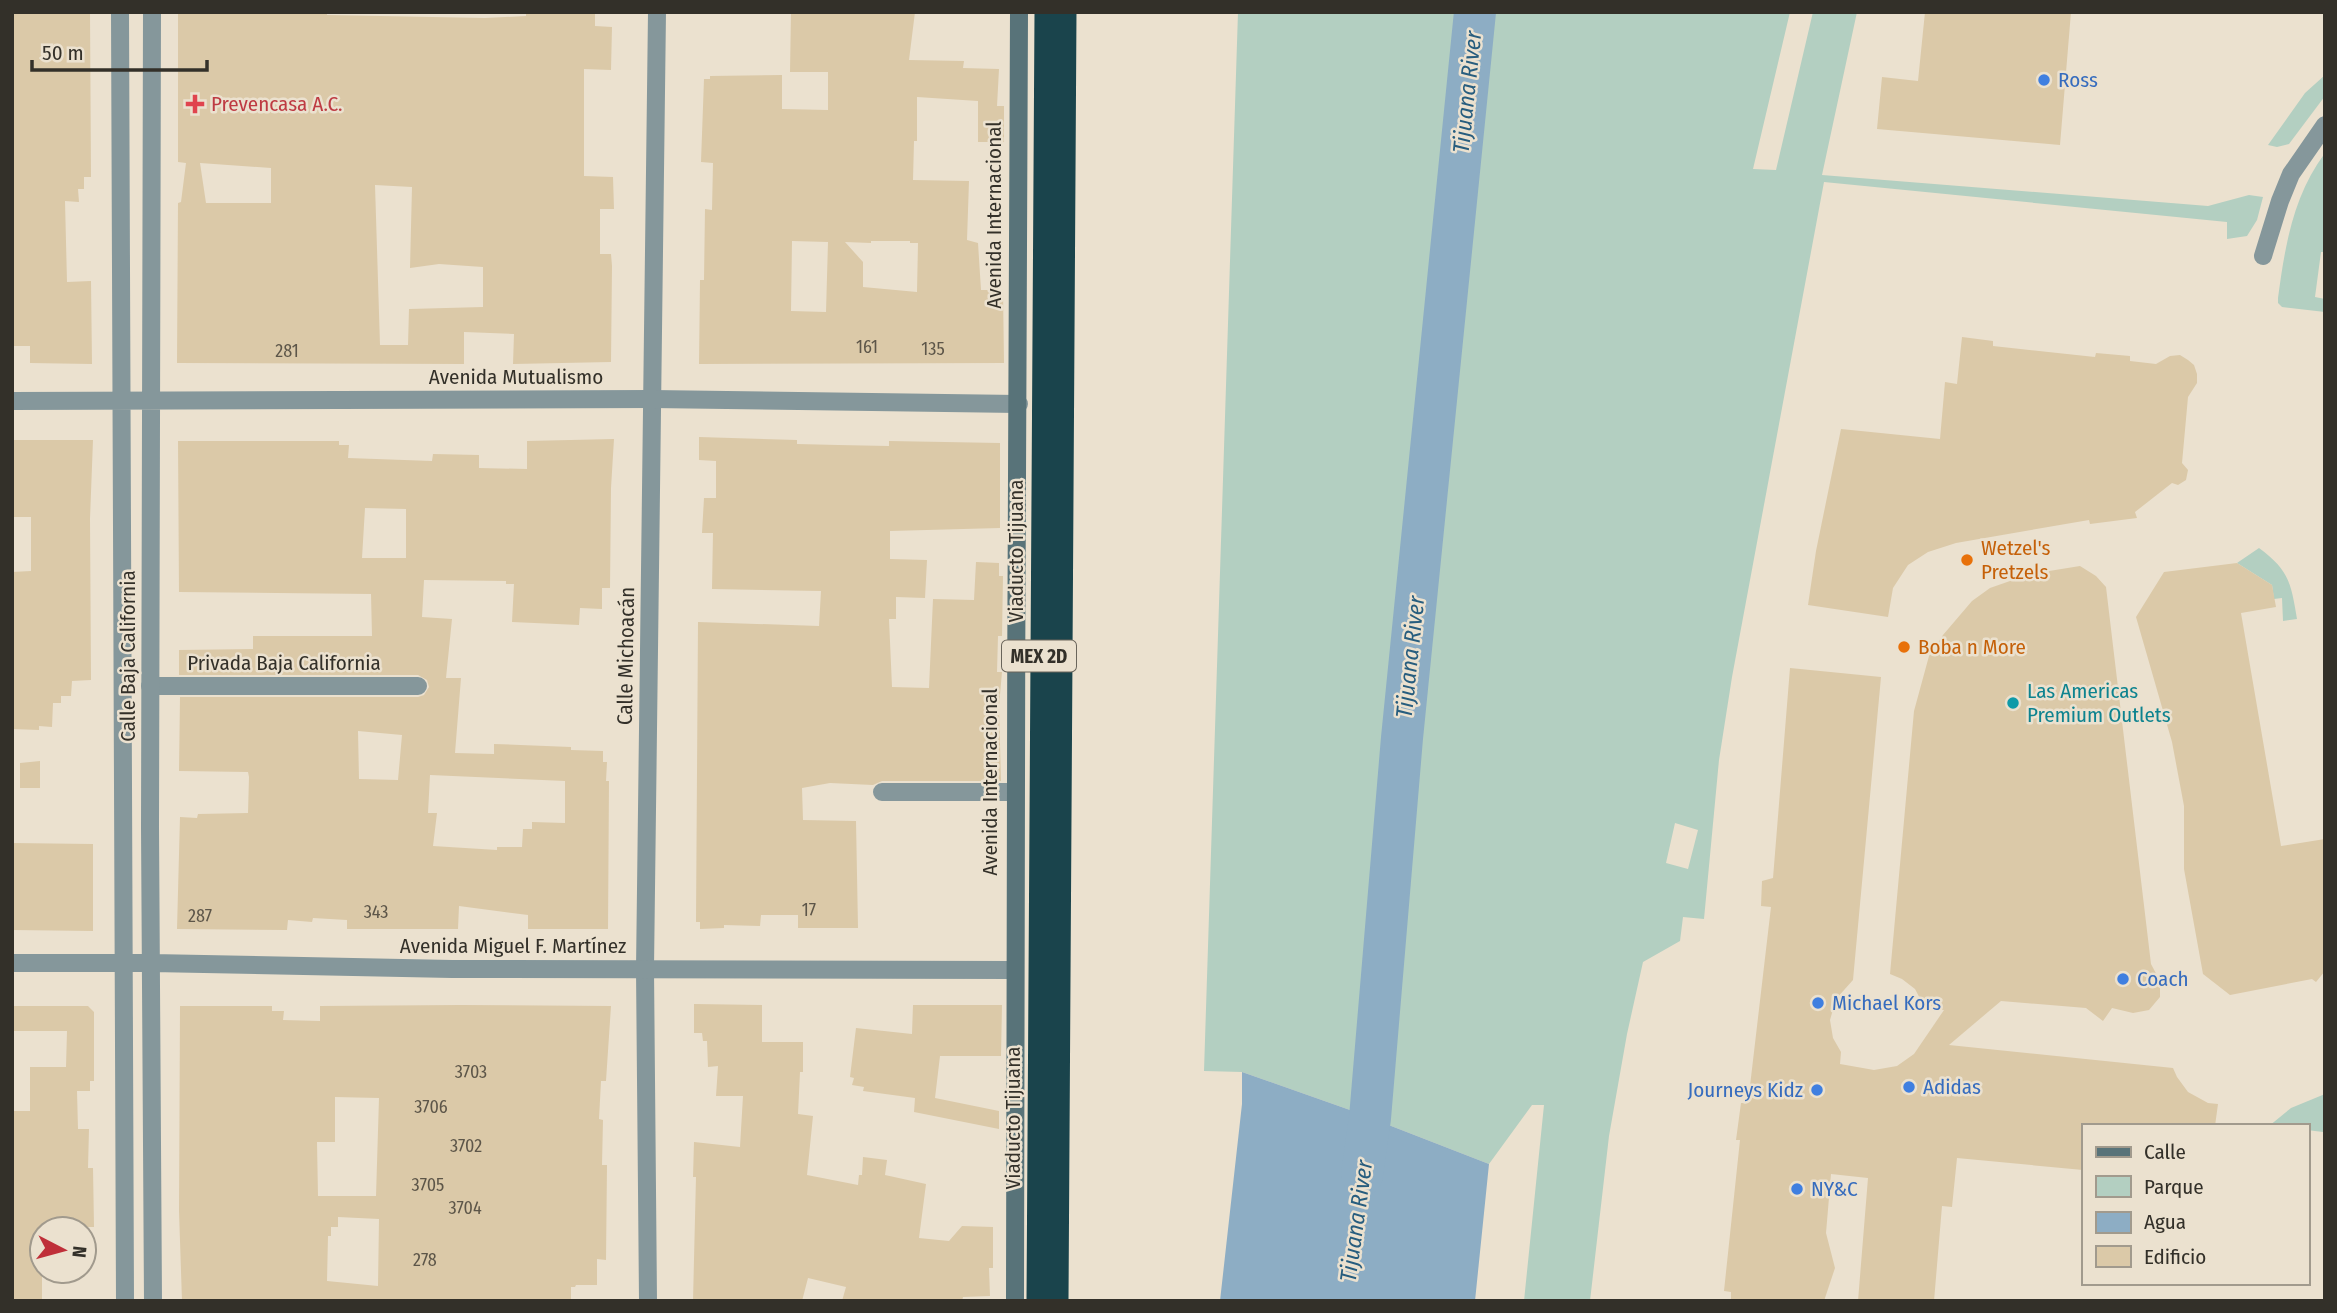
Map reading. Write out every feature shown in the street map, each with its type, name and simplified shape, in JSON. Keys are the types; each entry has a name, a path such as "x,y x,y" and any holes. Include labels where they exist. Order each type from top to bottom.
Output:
{"highway":[{"name":"Viaducto Tijuana","path":"1037,1301 1045,12"},
{"name":"Viaducto Tijuana","path":"1050,1301 1056,12"},
{"path":"1058,1301 1066,12"}],"main road":[{"name":"Avenida Internacional","path":"1014,1301 1019,12"}],"street":[{"name":"Calle Baja California","path":"120,12 125,1301"},
{"name":"Calle Baja California","path":"152,12 150,686 153,1301"},
{"name":"Calle Michoacán","path":"648,1301 645,969 657,12"},
{"path":"2263,256 2291,174 2325,125"},
{"name":"Avenida Mutualismo","path":"12,401 652,400 1019,404"},
{"name":"Privada Baja California","path":"150,686 418,686"},
{"path":"882,792 1014,792"},
{"name":"Avenida Miguel F. Martínez","path":"12,963 152,962 452,969 1014,970"}],"green space":[{"path":"1238,12 1790,12 1753,169 1776,170 1813,12 1857,12 1822,175 2208,206 2249,195 2263,197 2257,220 2247,236 2227,239 2227,222 1824,182 1732,677 1719,760 1704,919 1683,917 1680,941 1643,962 1609,1136 1590,1301 1524,1301 1544,1105 1532,1105 1489,1164 1242,1072 1204,1071","holes":["1675,823 1698,830 1688,869 1666,863"]},
{"path":"2325,75 2325,96 2289,144 2277,147 2268,145 2305,93"},
{"path":"2325,153 2325,252 2321,252 2315,297 2325,299 2325,312 2282,307 2278,298 2292,222 2305,186"},
{"path":"2259,548 2277,563 2287,578 2297,619 2283,621 2282,598 2274,599 2272,585 2237,563"},
{"path":"2325,1094 2323,1132 2309,1130 2309,1124 2271,1124 2291,1108"}],"water":[{"path":"1242,1072 1489,1164 1475,1301 1220,1301 1242,1104"}],"building":[{"path":"12,12 90,12 91,177 84,177 84,189 78,189 79,202 65,201 67,282 91,281 92,364 30,363 30,346 12,346"},
{"path":"327,12 327,15 485,18 526,16 526,12 595,12 595,26 612,27 611,70 584,69 584,176 613,177 614,209 600,209 600,254 611,254 612,266 611,362 513,364 514,334 464,332 464,364 177,363 178,203 181,202 186,163 178,162 178,13","holes":["200,163 271,168 271,203 206,203","375,185 412,187 410,268 439,264 483,267 483,307 409,309 408,345 380,345"]},
{"path":"791,12 915,12 909,60 964,61 963,68 999,69 997,106 1004,106 1004,142 978,142 978,101 917,97 917,141 914,141 913,180 969,181 967,240 978,243 981,290 1003,290 1004,363 699,364 700,280 704,280 705,209 712,210 713,163 701,162 704,79 710,79 710,76 782,75 782,109 828,110 828,72 790,72","holes":["792,241 828,242 826,312 791,311","845,242 918,243 917,292 863,287 863,262"]},
{"path":"1925,12 2071,12 2060,145 1877,129 1882,77 1918,81"},
{"path":"1962,337 1993,341 1993,346 2095,357 2096,353 2130,356 2130,361 2156,364 2170,356 2180,355 2188,360 2194,365 2197,383 2188,397 2182,463 2188,470 2186,480 2178,485 2172,483 2135,512 2137,518 2090,524 2089,520 1956,543 1928,552 1908,565 1893,588 1888,617 1808,605 1841,429 1940,439 1945,382 1957,384"},
{"path":"699,437 797,440 797,444 838,445 889,446 889,441 1000,443 1000,528 890,531 890,559 927,560 925,598 896,597 896,619 889,619 892,687 929,688 933,599 974,600 976,562 999,563 999,576 1003,576 1002,636 998,636 997,672 1002,672 999,706 1001,781 882,781 873,785 830,783 802,788 803,820 856,821 858,928 798,928 798,915 761,915 760,926 724,925 724,928 700,929 700,922 696,922 698,622 819,626 821,591 712,589 713,533 702,533 704,498 716,498 716,461 699,460"},
{"path":"614,439 610,588 602,588 602,609 580,608 579,625 512,622 514,584 506,584 506,581 424,580 422,617 452,619 446,678 461,678 455,753 494,754 494,744 603,751 603,762 607,762 606,781 609,781 608,929 528,929 528,915 459,906 458,929 347,929 347,920 313,918 312,922 288,920 287,930 177,929 180,817 248,813 249,777 248,772 179,771 180,697 418,697 424,695 429,687 427,680 418,675 179,675 179,650 253,649 253,636 372,636 371,594 179,592 178,441 339,441 339,445 349,445 348,458 432,461 433,454 479,455 479,468 527,469 527,441","holes":["365,508 406,509 406,558 362,558","358,731 402,735 398,780 359,779","430,775 565,781 565,823 532,822 532,829 523,829 522,847 497,847 497,850 433,846 437,813 428,813"]},
{"path":"12,440 93,440 90,519 91,680 72,681 71,696 61,696 61,703 53,703 52,727 39,726 39,730 12,729 12,572 31,571 31,517 12,517"},
{"path":"2237,563 2272,585 2276,607 2241,613 2281,846 2325,839 2325,971 2316,982 2312,979 2230,995 2203,974 2184,869 2184,806 2172,742 2136,617 2164,572"},
{"path":"2080,566 2096,576 2106,587 2151,964 2160,981 2160,997 2149,1010 2133,1013 2112,1008 2103,1021 2086,1008 2001,1001 1949,1045 2173,1068 2188,1092 2208,1103 2218,1104 2215,1124 2082,1124 2082,1170 1957,1158 1952,1207 1942,1206 1934,1301 1858,1301 1868,1178 1831,1174 1826,1233 1835,1268 1824,1301 1731,1301 1731,1292 1724,1291 1740,1140 1736,1140 1741,1103 1748,1103 1771,907 1761,906 1762,881 1773,878 1790,668 1881,677 1853,980 1836,999 1830,1020 1833,1038 1841,1052 1840,1064 1874,1070 1897,1066 1914,1054 1944,1010 1925,1008 1915,989 1890,974 1914,711 1929,656 1943,635 1972,601 1990,588 2030,574"},
{"path":"40,761 40,788 20,788 20,763"},
{"path":"12,843 93,844 93,931 12,930"},
{"path":"694,1004 762,1005 762,1042 803,1042 798,1114 813,1116 807,1175 858,1185 859,1175 862,1175 863,1157 887,1160 885,1175 926,1184 919,1238 949,1241 962,1226 993,1227 993,1268 989,1268 990,1296 963,1297 962,1301 842,1301 846,1287 808,1278 802,1301 693,1301 696,1177 693,1177 694,1142 740,1147 743,1096 716,1096 718,1066 708,1067 707,1041 703,1041 702,1033 694,1033"},
{"path":"913,1005 1002,1005 1001,1056 940,1056 935,1098 999,1111 999,1129 914,1112 915,1098 863,1091 864,1087 852,1085 854,1078 850,1077 856,1028 912,1034"},
{"path":"12,1006 88,1006 94,1012 94,1081 90,1081 90,1091 77,1091 78,1129 89,1129 88,1168 93,1168 94,1215 28,1215 28,1285 42,1285 42,1301 12,1301 12,1111 30,1111 30,1067 66,1067 67,1031 12,1031"},
{"path":"180,1006 272,1006 272,1011 284,1011 283,1020 320,1021 320,1006 611,1006 606,1081 601,1081 599,1119 603,1120 602,1165 607,1165 606,1260 597,1259 597,1285 571,1287 571,1301 182,1301 179,1211","holes":["335,1097 379,1098 376,1196 318,1196 317,1142 335,1142","338,1217 379,1219 378,1286 327,1281 328,1236 331,1236 331,1227 338,1227"]}],"waterway":[{"name":"Tijuana River","path":"1362,1175 1370,1118 1402,738 1475,12"}],"place":[{"name":"Ross","path":"2044,80"},
{"name":"Prevencasa A.C.","path":"195,104"},
{"name":"Wetzel's Pretzels","path":"1967,560"},
{"name":"Boba n More","path":"1904,647"},
{"name":"Las Americas Premium Outlets","path":"2013,703"},
{"name":"Coach","path":"2123,979"},
{"name":"Michael Kors","path":"1818,1003"},
{"name":"Adidas","path":"1909,1087"},
{"name":"Journeys Kidz","path":"1817,1090"},
{"name":"NY&C","path":"1797,1189"}]}
